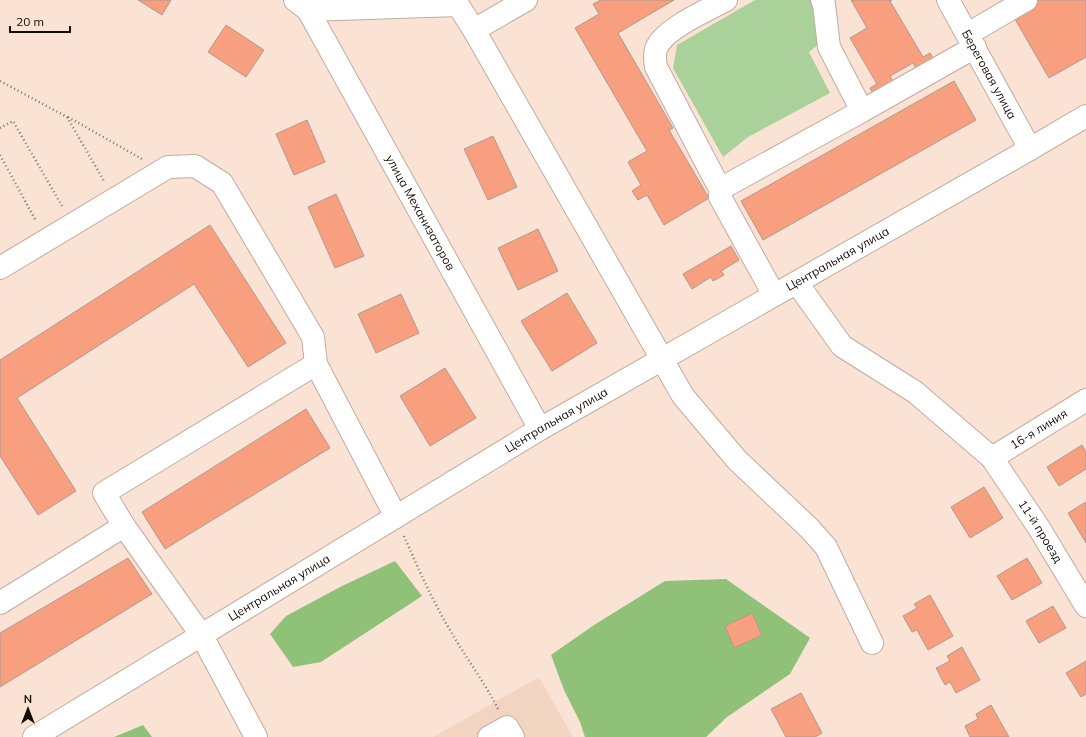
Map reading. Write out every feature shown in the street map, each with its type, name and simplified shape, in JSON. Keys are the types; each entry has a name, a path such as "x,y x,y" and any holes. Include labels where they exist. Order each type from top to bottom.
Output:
{"street":[{"path":"474,30 526,0"},
{"path":"726,0 667,34 656,49 656,67 720,189 720,197 774,295"},
{"path":"822,0 824,4 828,47 862,111"},
{"name":"Береговая улица","path":"948,0 972,41 1030,149"},
{"path":"720,189 862,111 972,41 1026,0"},
{"path":"302,5 455,3 474,30 683,396 737,460 826,546 872,643"},
{"name":"улица Механизаторов","path":"302,5 540,430"},
{"name":"Центральная улица","path":"34,737 540,430 1086,116"},
{"path":"0,268 168,167 195,166 222,183 313,336 316,364 396,517"},
{"name":"11-й проезд","path":"797,283 842,346 915,392 992,458 1039,528 1086,606"},
{"path":"256,737 202,636 124,526 104,493 316,364"},
{"name":"16-я линия","path":"992,458 1086,400"},
{"path":"0,603 124,526"}],"path":[{"path":"0,81 163,170"},
{"path":"67,117 106,185"},
{"path":"0,128 13,121 72,224"},
{"path":"0,155 47,240"},
{"path":"396,517 421,574 450,630 485,684 503,734"}],"shaded area":[{"path":"539,677 573,737 433,737"}],"green space":[{"path":"755,0 810,0 815,7 819,44 809,52 830,93 748,137 723,157 673,68 677,45"},
{"path":"395,561 422,596 321,662 293,667 270,634 286,616 342,586"},
{"path":"726,579 810,638 790,674 727,717 706,737 585,737 580,722 564,690 551,655 594,625 665,581"},
{"path":"143,725 152,737 114,737"}],"building":[{"path":"138,0 171,0 162,15"},
{"path":"601,0 674,0 618,33 673,128 669,130 709,198 664,225 647,195 638,200 632,191 641,185 628,162 647,151 575,28 599,14 593,4"},
{"path":"851,0 892,0 890,1 923,57 930,53 936,63 919,73 913,63 890,76 896,87 876,98 870,88 877,84 850,38 867,28"},
{"path":"1035,0 1086,0 1086,57 1049,78 1012,14"},
{"path":"226,25 264,50 246,77 208,52"},
{"path":"954,81 976,120 763,240 741,201"},
{"path":"307,120 325,162 294,175 276,134"},
{"path":"493,136 517,187 488,200 464,149"},
{"path":"336,194 364,256 335,268 308,207"},
{"path":"210,225 286,343 248,367 194,284 17,398 76,491 38,515 0,456 0,360"},
{"path":"538,229 558,271 518,290 498,248"},
{"path":"731,246 739,260 721,271 724,275 713,281 711,277 692,289 683,274"},
{"path":"567,293 597,343 552,371 521,321"},
{"path":"401,294 419,333 376,353 358,314"},
{"path":"445,368 476,418 430,446 400,396"},
{"path":"306,409 330,448 165,549 142,512"},
{"path":"1082,445 1086,452 1086,469 1059,486 1047,467"},
{"path":"984,487 1003,518 970,538 951,507"},
{"path":"1086,502 1086,543 1068,513"},
{"path":"128,558 152,594 0,687 0,633"},
{"path":"1027,558 1042,583 1012,600 997,576"},
{"path":"930,595 953,636 928,650 917,630 912,632 903,616 917,608 914,604"},
{"path":"1053,606 1066,628 1039,643 1026,621"},
{"path":"752,613 762,635 734,648 725,626"},
{"path":"962,647 980,680 956,693 950,682 945,685 936,668 950,661 947,656"},
{"path":"1086,661 1086,694 1081,697 1066,673"},
{"path":"801,693 822,733 815,737 786,737 771,709"},
{"path":"991,705 1009,737 970,737 965,726 978,719 976,714"}]}
